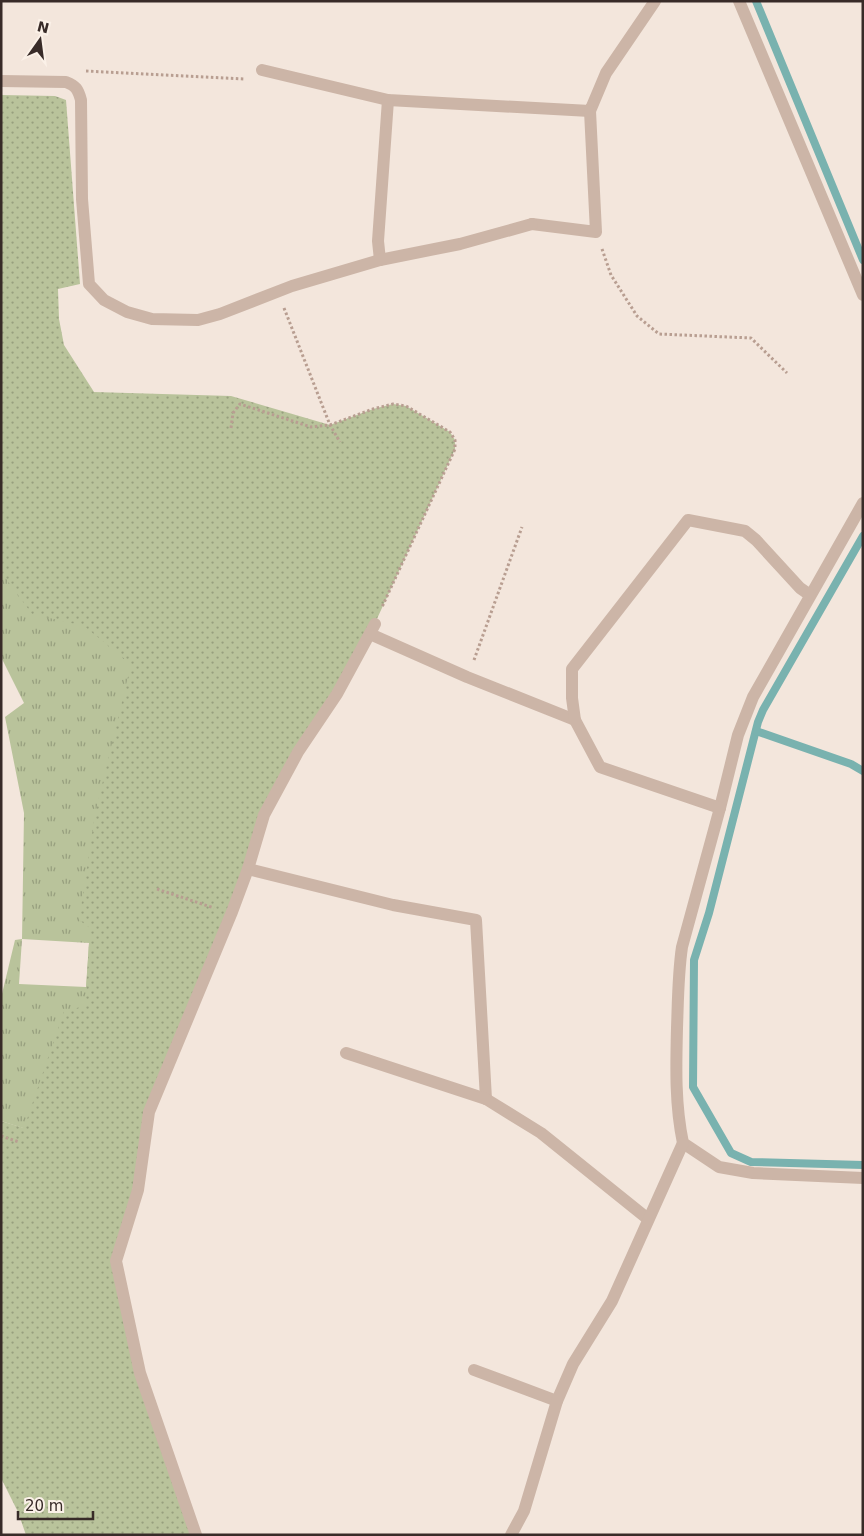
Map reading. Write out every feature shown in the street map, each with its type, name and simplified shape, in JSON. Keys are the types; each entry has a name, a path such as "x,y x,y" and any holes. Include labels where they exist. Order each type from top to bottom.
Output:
{"street":[{"path":"1,81 66,82 74,85 78,90 81,100 82,199 89,284 104,300 127,312 152,319 198,320 220,314 277,291 380,260 460,244 532,224 596,232 590,111 606,74 656,1"},
{"path":"739,1 863,295"},
{"path":"262,70 388,100 590,111"},
{"path":"380,260 378,241 388,100"},
{"path":"511,1535 524,1512 557,1401 573,1364 612,1301 683,1143 676,1087 679,968 682,947 738,735 753,697 863,502"},
{"path":"720,808 600,767 575,720 572,698 572,669 688,520 745,531 756,540 800,588 810,595"},
{"path":"196,1535 140,1373 116,1261 138,1190 149,1112 232,912 248,870 264,815 298,752 337,694 372,629 467,678 575,720"},
{"path":"248,870 393,905 476,920 486,1099"},
{"path":"346,1053 486,1099 541,1133 648,1219"},
{"path":"683,1143 719,1167 753,1173 863,1178"},
{"path":"474,1370 557,1401"}],"path":[{"path":"66,82 86,71 246,79 262,70"},
{"path":"596,232 611,275 637,316 658,334 751,338 787,373"},
{"path":"277,291 330,425 340,442"},
{"path":"231,428 233,413 240,404 311,427 330,425 373,409 394,404 406,406 450,432 455,440 455,449 372,629"},
{"path":"467,678 522,527"},
{"path":"157,889 232,912"},
{"path":"1,1136 19,1142"}],"green space":[{"path":"1,95 55,96 66,100 80,284 58,289 59,319 64,345 94,392 231,396 330,425 373,409 393,404 406,406 450,432 455,440 455,449 370,634 264,815 146,1131 116,1261 140,1373 196,1535 26,1535 18,1512 1,1478 1,1121 24,1128 64,1011 85,1006 90,928 79,920 95,814 131,664 84,626 32,614 1,572"},
{"path":"264,435 62,1174 23,1128 1,1121 1,998 15,940 22,939 24,813 5,717 24,703 1,657 1,448","holes":["22,939 89,943 86,987 19,984"]}],"waterway":[{"path":"756,1 863,260"},
{"path":"863,536 763,710 758,722 709,913 694,960 693,1087 731,1153 751,1162 863,1165"},
{"path":"756,731 851,764 863,771"}]}
